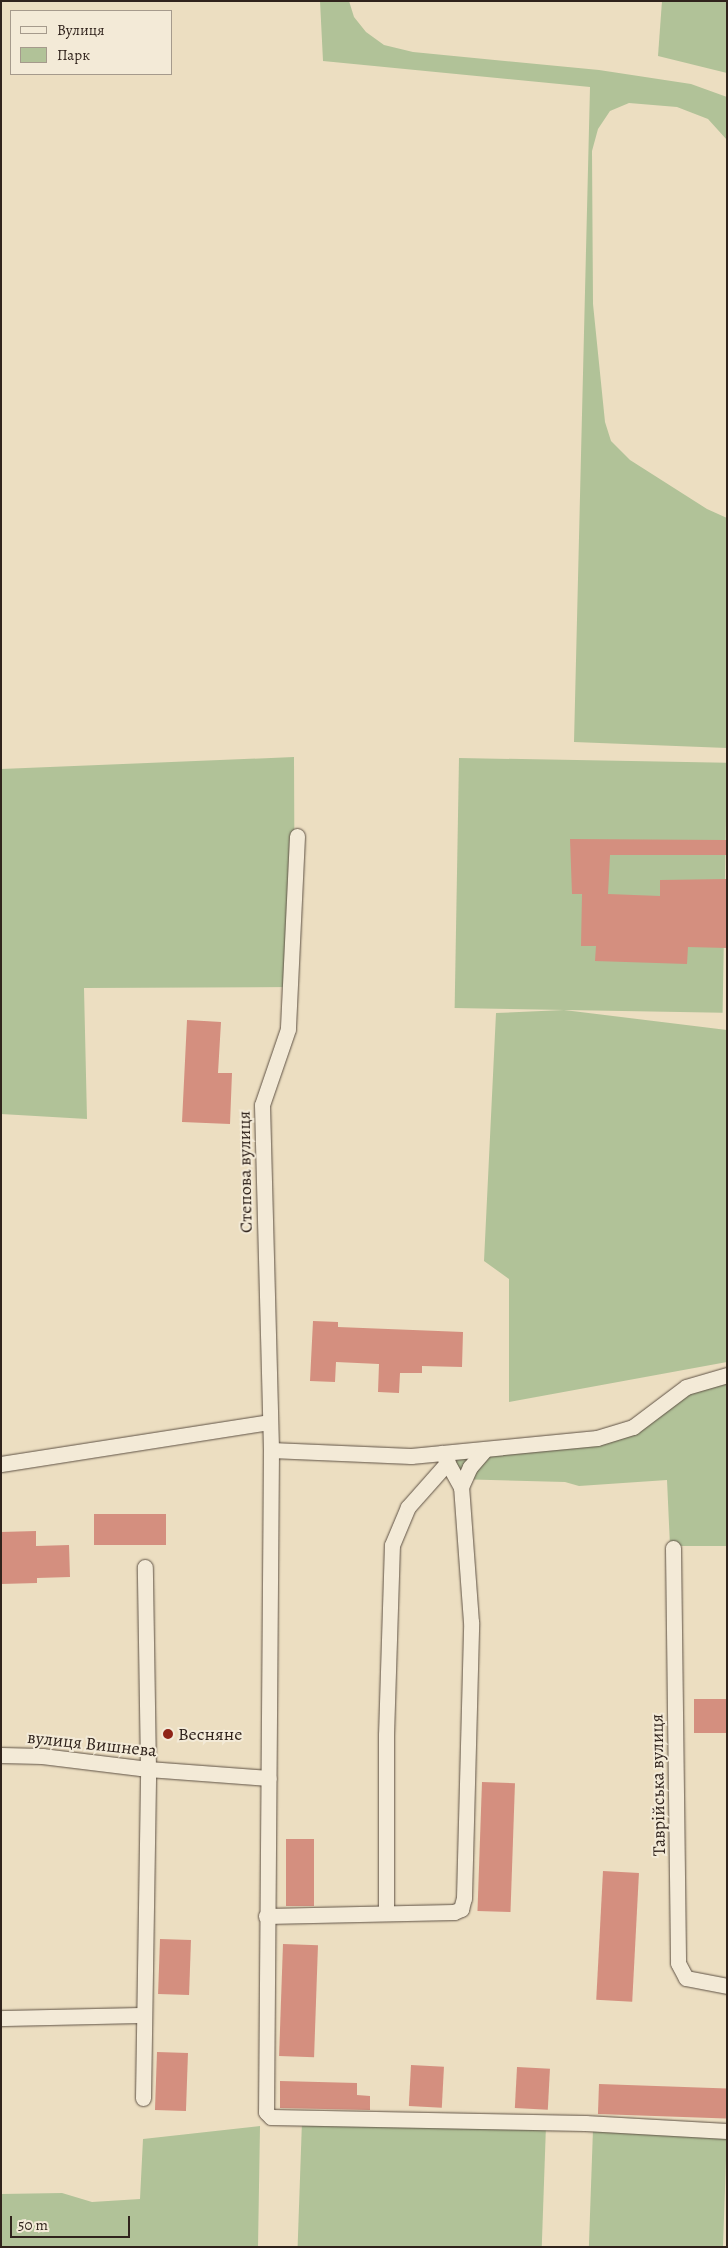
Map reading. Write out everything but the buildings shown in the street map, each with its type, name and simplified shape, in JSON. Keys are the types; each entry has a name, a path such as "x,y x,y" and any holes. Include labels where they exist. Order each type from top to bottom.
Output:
{"street":[{"name":"Степова вулиця","path":"297,836 288,1029 262,1105 271,1450 269,1778 264,2104 266,2112 271,2117 584,2123 727,2131"},
{"path":"271,1450 445,1457 485,1450 617,1434 633,1427 686,1387 727,1374"},
{"path":"1,1464 269,1422"},
{"path":"460,1486 470,1467 485,1450"},
{"path":"266,1916 454,1912 460,1908 464,1898 471,1622 460,1486 445,1457"},
{"path":"386,1914 386,1735 392,1545 408,1507 445,1457"},
{"name":"Таврійська вулиця","path":"673,1548 678,1964 686,1978 727,1986"},
{"path":"143,2098 148,1769 145,1567"},
{"name":"вулиця Вишнева","path":"1,1755 42,1756 148,1769 269,1778"},
{"path":"1,2018 144,2015"}],"green space":[{"path":"320,1 349,1 354,17 366,32 384,45 413,52 599,70 691,84 727,97 727,140 708,119 677,107 629,103 610,111 598,129 592,151 593,304 605,422 611,441 630,460 707,509 727,518 727,748 574,742 590,87 323,61"},
{"path":"662,1 727,1 727,73 658,56"},
{"path":"294,757 295,987 84,988 87,1119 1,1114 1,769"},
{"path":"459,758 727,763 723,1013 455,1008"},
{"path":"564,1010 727,1030 727,1362 509,1402 509,1279 484,1261 496,1013"},
{"path":"727,1377 727,1546 670,1546 667,1480 579,1486 565,1482 454,1479 450,1459 620,1435 687,1389"},
{"path":"302,2121 546,2130 542,2247 298,2247"},
{"path":"260,2126 258,2247 1,2247 1,2194 62,2193 92,2202 140,2199 143,2139"},
{"path":"593,2129 727,2134 723,2247 589,2247"}],"place":[{"name":"Весняне","path":"168,1734"}]}
